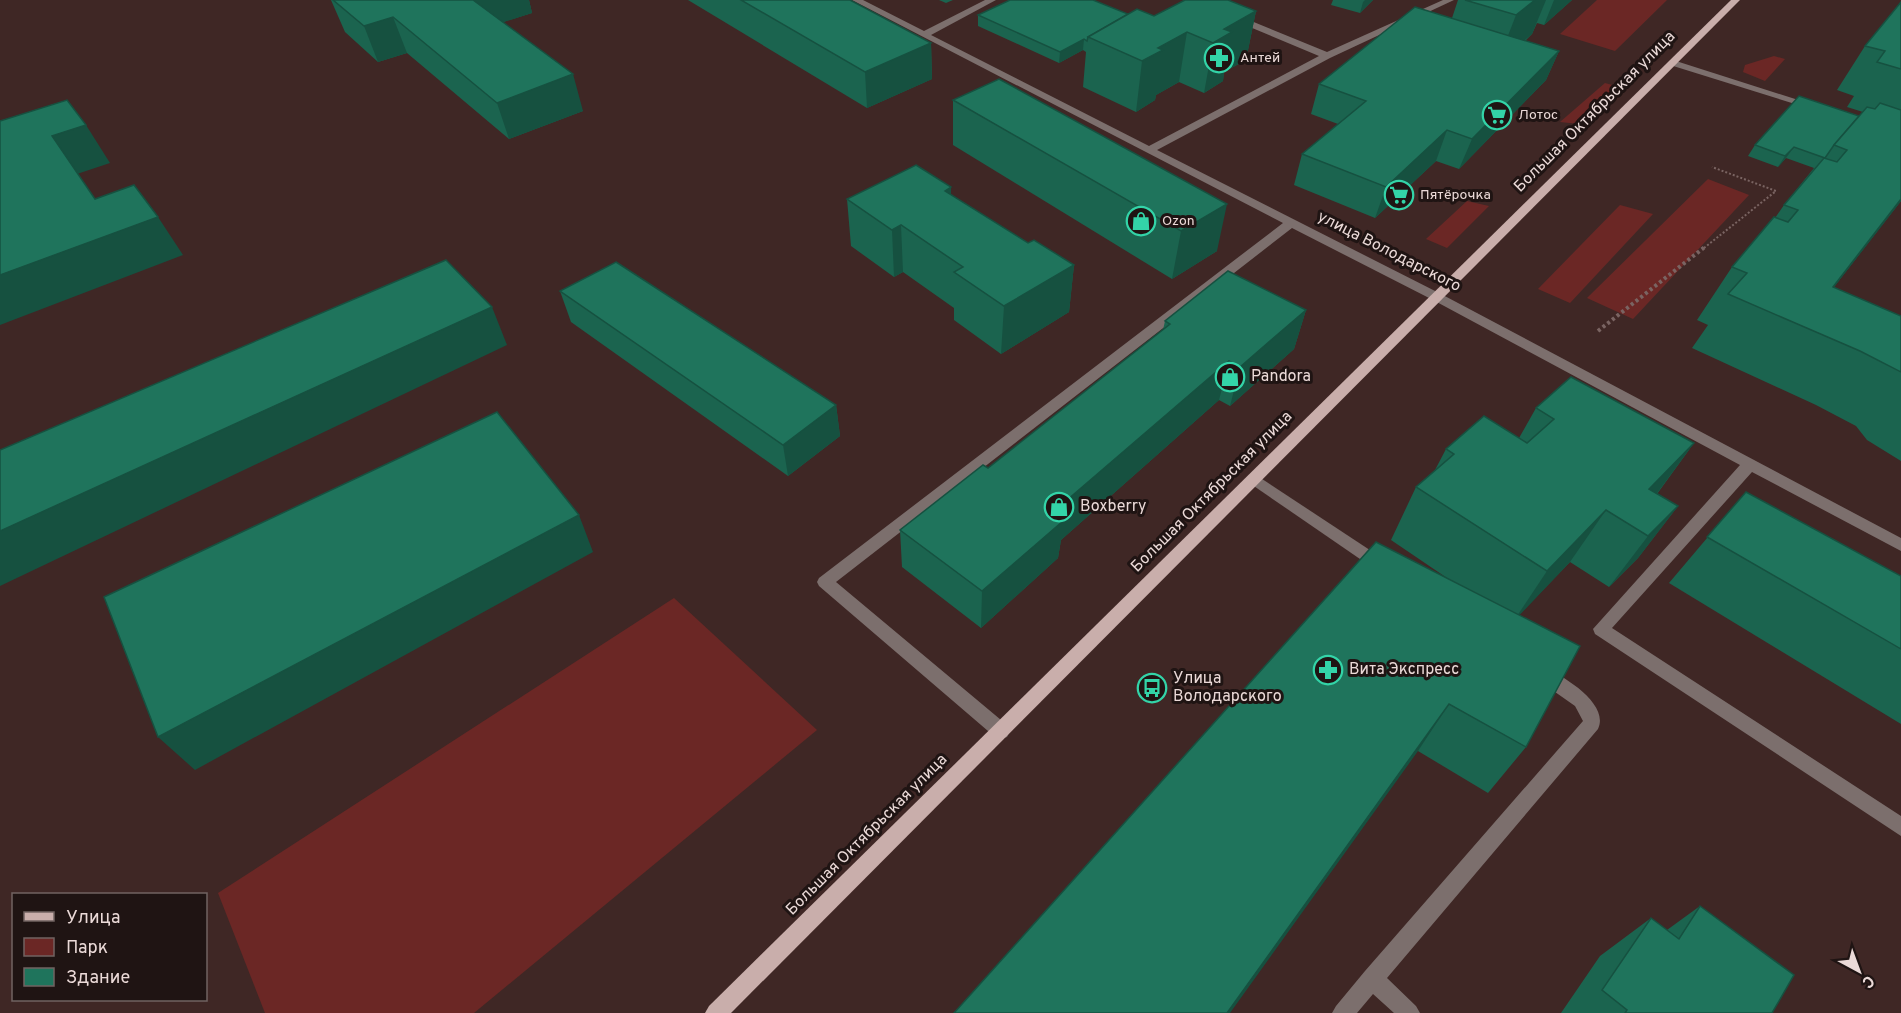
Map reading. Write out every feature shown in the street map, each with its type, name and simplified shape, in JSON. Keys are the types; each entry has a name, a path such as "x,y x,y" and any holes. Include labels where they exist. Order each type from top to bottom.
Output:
{"main road":[{"name":"Большая Октябрьская улица","path":"716,1013 1736,0"}],"street":[{"name":"улица Володарского","path":"856,0 1437,297 1901,545"},
{"path":"924,35 992,0"},
{"path":"1149,150 1328,56 1449,0"},
{"path":"1223,13 1328,56"},
{"path":"1672,63 1821,109"},
{"path":"1000,731 825,582 1292,222"},
{"path":"1750,464 1601,629 1901,826"},
{"path":"1254,478 1395,575"},
{"path":"1343,1013 1506,827 1592,723 1592,712 1582,700 1533,667"},
{"path":"1372,978 1409,1013"}],"path":[{"path":"1598,331 1776,191 1712,167"}],"green space":[{"path":"1597,0 1667,0 1615,51 1560,34"},
{"path":"1774,56 1785,59 1765,81 1743,72 1745,65"},
{"path":"1605,83 1627,89 1588,125 1560,122"},
{"path":"1708,179 1749,195 1633,319 1587,298"},
{"path":"1467,201 1489,206 1447,248 1426,239"},
{"path":"1620,205 1653,214 1570,303 1538,289"},
{"path":"674,598 817,730 474,1013 265,1013 218,893"}],"building":[{"path":"333,0 473,0 573,74 497,103 393,17 364,26"},
{"path":"741,0 850,0 931,43 865,72"},
{"path":"1010,0 1093,0 1128,14 1088,37 1087,41 1084,39 1060,52 978,15"},
{"path":"1185,0 1228,0 1256,11 1224,29 1232,32 1213,43 1187,32 1158,48 1163,50 1142,61 1088,37 1137,9 1154,16"},
{"path":"1465,0 1535,0 1516,15"},
{"path":"1901,2 1901,69 1877,62 1885,51 1865,46"},
{"path":"1415,7 1559,51 1472,139 1447,130 1386,187 1302,154 1366,101 1319,84"},
{"path":"999,79 1227,204 1181,231 953,100"},
{"path":"1799,96 1859,116 1825,158 1794,147 1785,156 1755,145"},
{"path":"67,100 86,125 52,136 95,199 134,185 158,217 0,275 0,121"},
{"path":"1880,103 1901,110 1901,199 1833,287 1901,316 1901,372 1860,351 1728,294 1747,273 1732,267 1774,217 1788,222 1798,210 1784,205 1824,158 1837,162 1847,150 1834,145 1867,107 1875,109"},
{"path":"916,165 951,187 945,191 1028,243 1034,240 1074,265 1004,306 954,272 963,267 901,225 892,230 847,199"},
{"path":"446,260 492,307 0,531 0,450"},
{"path":"616,262 836,405 783,445 560,291"},
{"path":"1228,271 1306,310 1240,367 1229,361 1052,513 1063,521 982,591 900,530 983,465 988,468 1170,324 1165,321"},
{"path":"1571,377 1694,443 1649,489 1678,506 1648,536 1606,510 1547,571 1416,487 1454,454 1446,449 1484,416 1527,443 1554,419 1536,408"},
{"path":"497,412 579,515 158,737 104,597"},
{"path":"1746,492 1901,576 1901,649 1707,537"},
{"path":"1376,542 1580,646 1526,747 1449,704 1227,1013 954,1013"},
{"path":"1700,906 1794,975 1772,1013 1625,1013 1627,1010 1602,990 1651,918 1679,939"}],"place":[{"name":"Антей","path":"1219,58"},
{"name":"Лотос","path":"1497,115"},
{"name":"Пятёрочка","path":"1399,195"},
{"name":"Ozon","path":"1141,221"},
{"name":"Pandora","path":"1230,377"},
{"name":"Boxberry","path":"1059,507"},
{"name":"Вита Экспресс","path":"1328,670"},
{"name":"Улица Володарского","path":"1152,688"}]}
